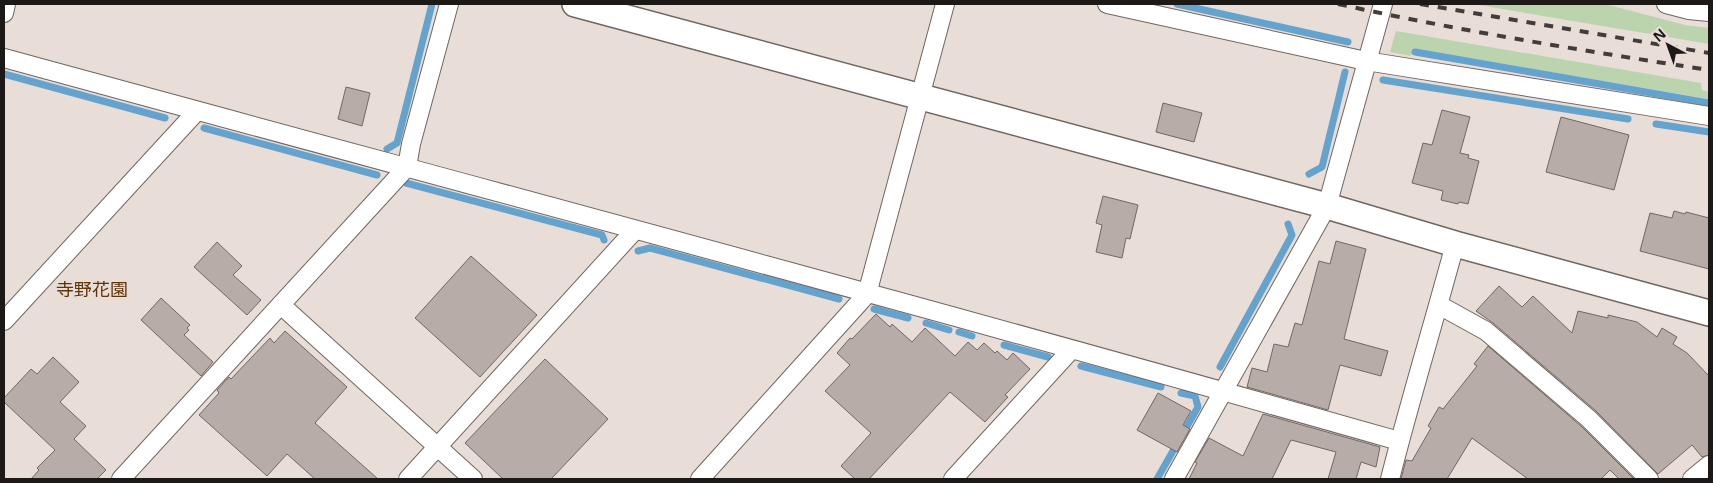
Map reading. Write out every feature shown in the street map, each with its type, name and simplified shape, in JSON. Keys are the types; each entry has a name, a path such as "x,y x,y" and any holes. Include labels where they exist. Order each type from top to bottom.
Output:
{"street":[{"path":"4,13 6,4"},
{"path":"121,479 407,166 411,144 449,4"},
{"path":"575,4 1327,206 1455,244 1709,313"},
{"path":"700,479 867,294 945,4"},
{"path":"1107,4 1366,61 1709,116"},
{"path":"1174,479 1327,206 1383,4"},
{"path":"1666,4 1689,10 1709,12"},
{"path":"4,58 407,166 1400,441"},
{"path":"4,321 197,111"},
{"path":"408,479 635,230"},
{"path":"1390,479 1455,244"},
{"path":"281,305 473,479"},
{"path":"1439,305 1486,331 1589,419 1650,479"},
{"path":"953,479 1071,350"},
{"path":"1692,479 1709,465"}],"green space":[{"path":"1473,4 1605,4 1685,25 1709,28 1709,44"},
{"path":"1396,31 1701,83 1702,90 1709,92 1709,99 1413,49 1411,56 1390,52"}],"building":[{"path":"346,87 370,93 362,126 338,119"},
{"path":"1163,103 1202,113 1194,142 1156,132"},
{"path":"1442,110 1470,117 1460,153 1469,155 1468,158 1479,161 1468,204 1441,200 1443,191 1412,183 1423,143 1432,145"},
{"path":"1561,117 1629,135 1614,190 1546,172"},
{"path":"1103,196 1138,205 1130,239 1126,238 1122,258 1096,252 1102,225 1096,223"},
{"path":"1674,211 1709,218 1709,269 1640,251 1650,213 1672,218"},
{"path":"1336,241 1366,249 1344,339 1388,351 1381,376 1340,365 1328,410 1247,387 1252,368 1267,372 1274,344 1288,347 1295,323 1302,325 1319,261 1330,264"},
{"path":"217,242 242,266 233,275 261,300 247,315 194,267"},
{"path":"471,256 537,315 480,377 415,318"},
{"path":"1499,286 1522,307 1533,296 1572,333 1578,311 1608,318 1608,315 1637,322 1657,337 1662,328 1677,337 1673,344 1687,353 1709,376 1709,455 1702,457 1692,445 1658,474 1596,411 1493,323 1476,311"},
{"path":"161,298 190,325 187,328 189,330 184,335 213,362 201,376 141,320"},
{"path":"876,314 890,327 892,324 912,342 925,328 955,356 968,342 977,350 984,343 995,353 997,351 1007,360 1013,353 1030,369 1005,395 1008,397 985,422 950,392 869,479 855,479 841,466 871,433 825,391 850,365 837,353"},
{"path":"285,331 347,387 315,423 378,479 315,479 287,454 267,476 199,415 219,393 217,390 229,377 231,379 270,338 274,343"},
{"path":"1488,346 1582,427 1634,479 1619,479 1610,470 1601,479 1528,479 1472,438 1447,479 1401,479 1406,460 1412,461 1431,428 1428,426 1439,407 1443,409 1477,366 1474,364"},
{"path":"53,357 79,382 60,402 86,426 74,439 106,470 97,479 31,479 39,470 37,468 55,450 4,402 4,398 31,369 37,374"},
{"path":"545,359 608,419 551,479 503,479 465,443"},
{"path":"1158,393 1191,411 1183,425 1190,429 1177,452 1137,430"},
{"path":"1263,414 1380,447 1376,467 1361,462 1356,479 1328,479 1336,452 1291,440 1272,479 1189,479 1197,463 1195,462 1209,438 1243,456"}],"waterway":[{"path":"387,149 397,143 432,4"},
{"path":"1177,4 1348,42"},
{"path":"1415,52 1709,103"},
{"path":"1309,174 1322,167 1345,72"},
{"path":"4,74 165,118"},
{"path":"1383,80 1628,119"},
{"path":"1656,124 1709,132"},
{"path":"204,128 377,175"},
{"path":"406,183 602,235 604,240"},
{"path":"1220,367 1292,235 1288,224"},
{"path":"638,251 650,248 839,299"},
{"path":"874,309 908,318"},
{"path":"926,323 949,330"},
{"path":"959,332 972,336"},
{"path":"1004,345 1048,357"},
{"path":"1081,366 1161,387"},
{"path":"1157,479 1198,407 1195,396 1181,393"}],"railway":[{"path":"1338,4 1523,40 1709,70"},
{"path":"1420,4 1709,53"}],"district":[{"name":"寺野花園","path":"92,289"}]}
